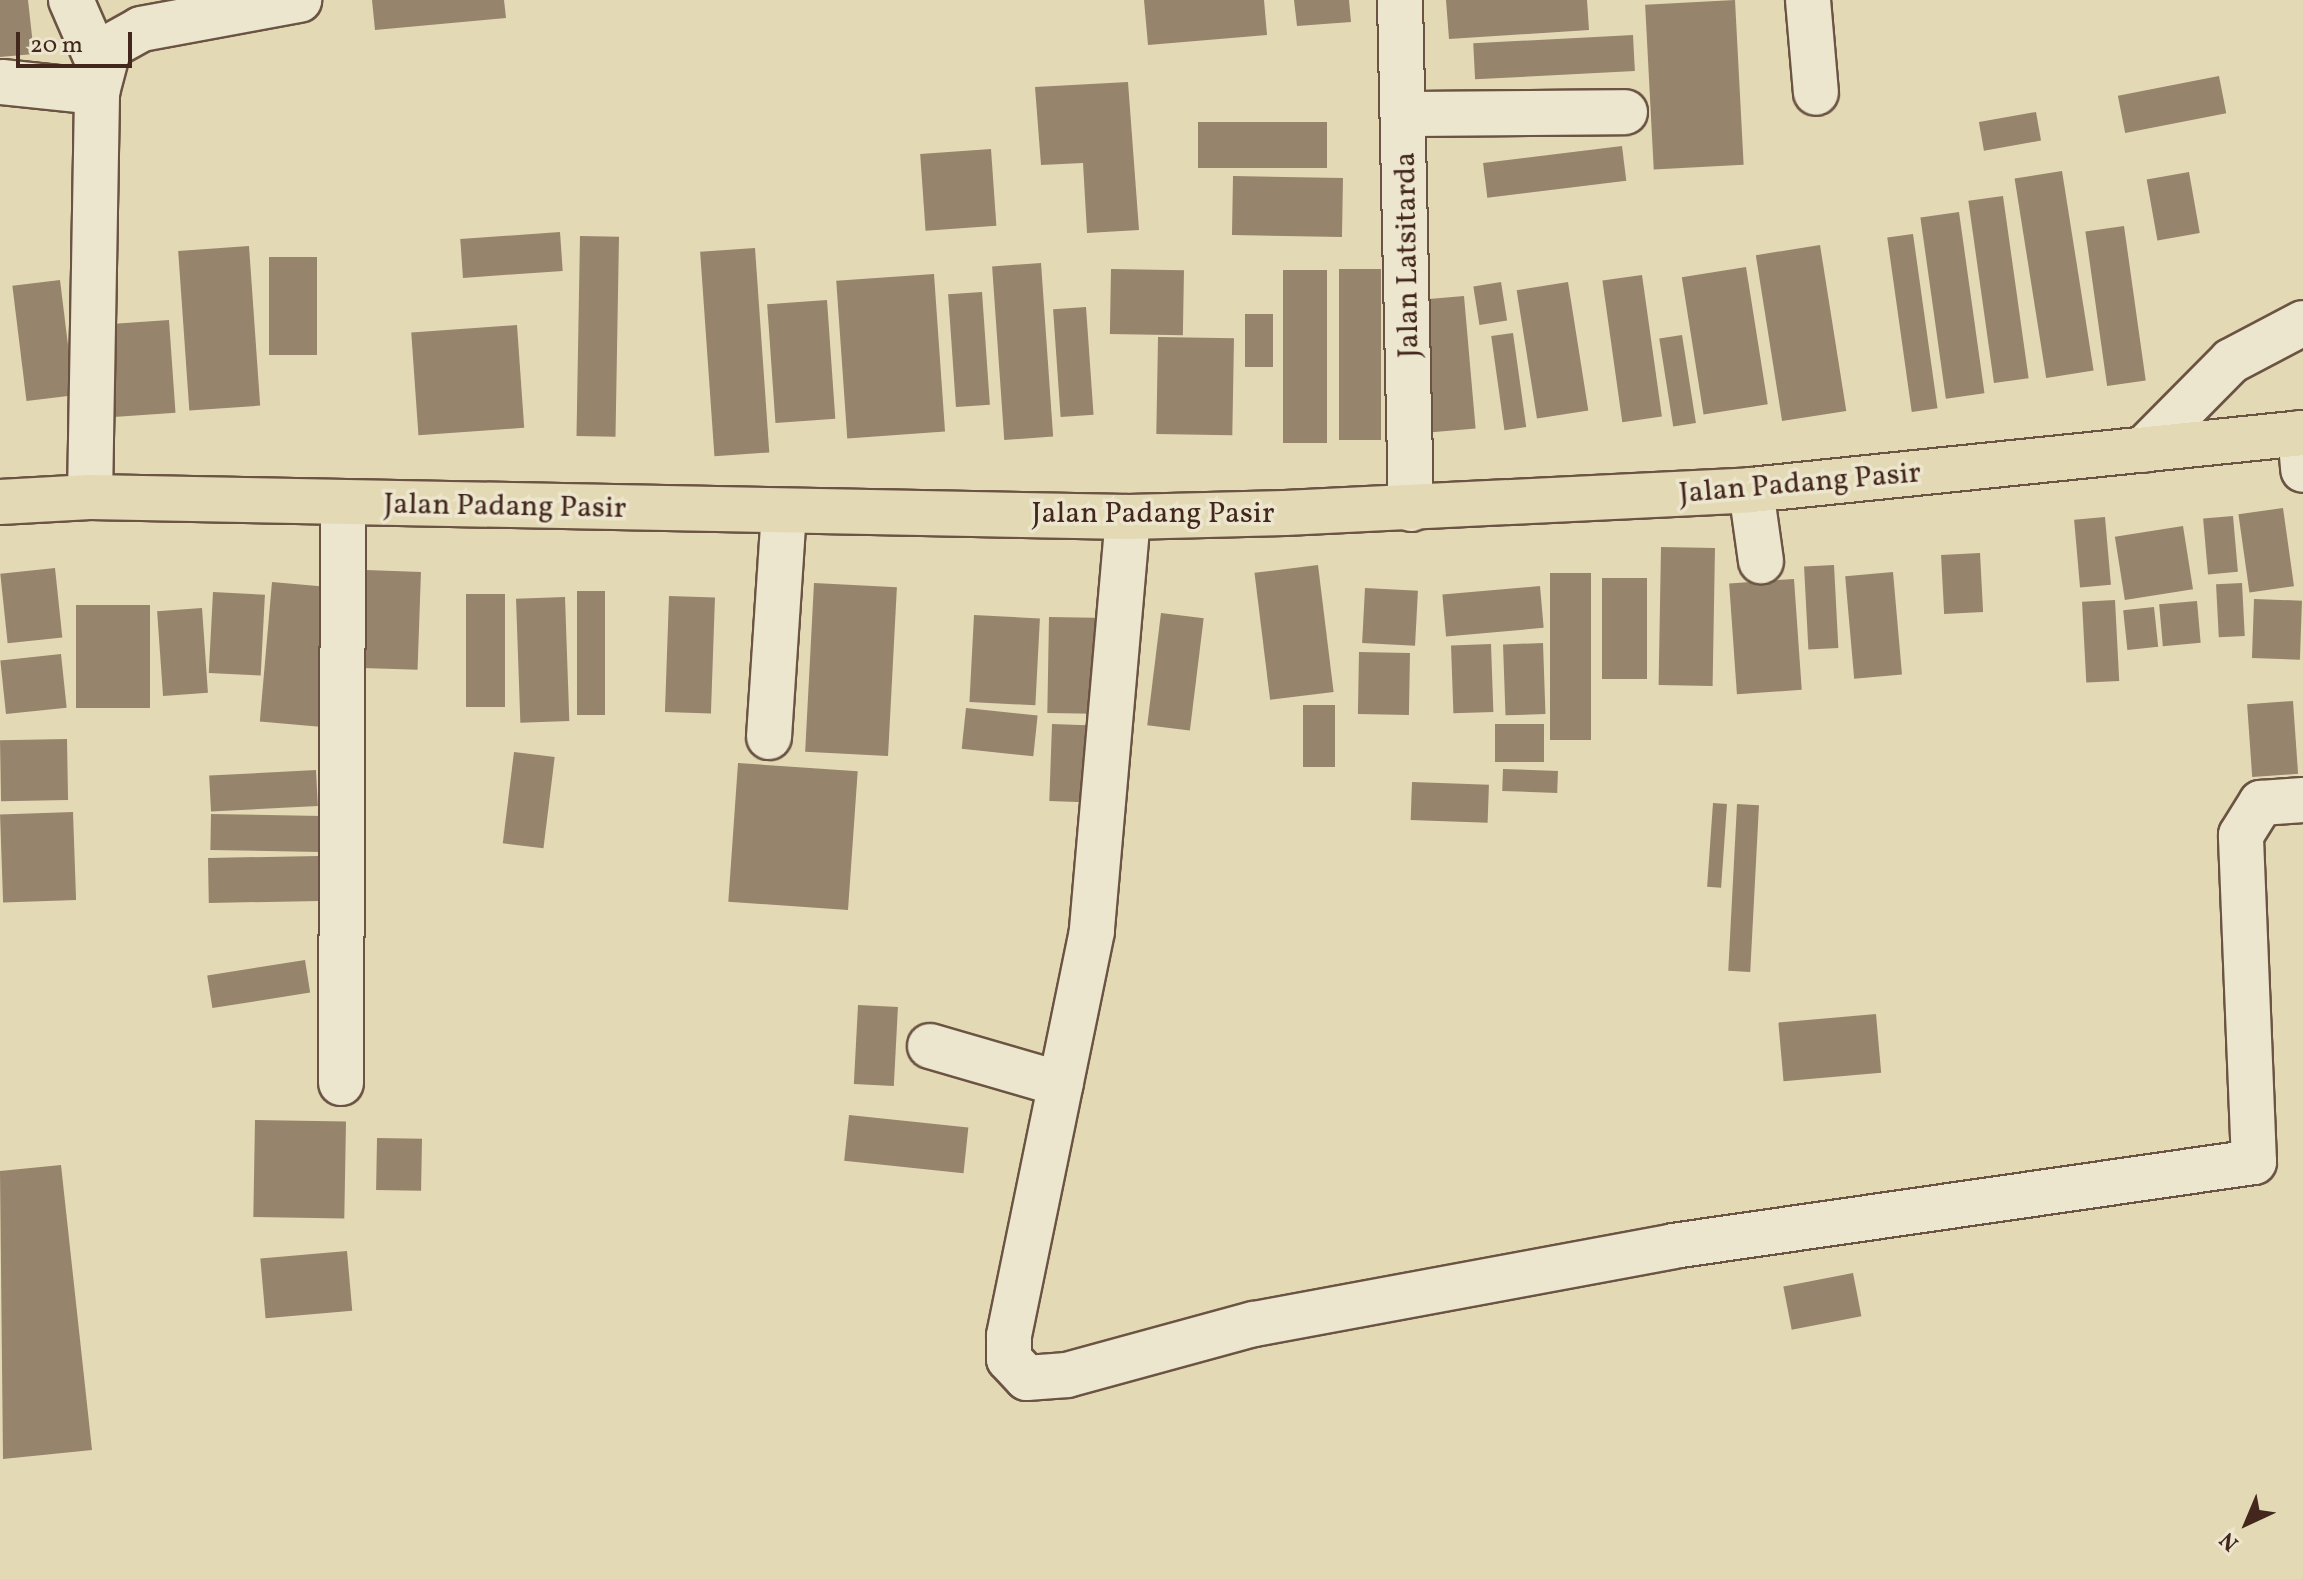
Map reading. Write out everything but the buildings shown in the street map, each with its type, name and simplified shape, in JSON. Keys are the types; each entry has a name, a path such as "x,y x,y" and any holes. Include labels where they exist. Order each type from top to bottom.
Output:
{"highway":[{"name":"Jalan Padang Pasir","path":"0,502 90,497 343,505 1128,517 1411,509 1751,490 2143,450 2302,445"}],"street":[{"path":"71,0 99,81"},
{"path":"90,497 99,81 109,47 129,32 299,0"},
{"name":"Jalan Latsitarda","path":"1400,0 1405,114 1411,509"},
{"path":"1808,0 1816,93"},
{"path":"2,82 99,81"},
{"path":"1405,114 1625,112"},
{"path":"2143,450 2231,361 2303,323"},
{"path":"1751,490 1761,561"},
{"path":"341,1083 348,665 343,505"},
{"path":"769,737 784,511"},
{"path":"1128,517 1102,860 1061,1084 1009,1336 1013,1366 1036,1380 1254,1324 1673,1246 2254,1162 2241,835 2261,803 2303,800"},
{"path":"930,1046 1061,1084"}]}
